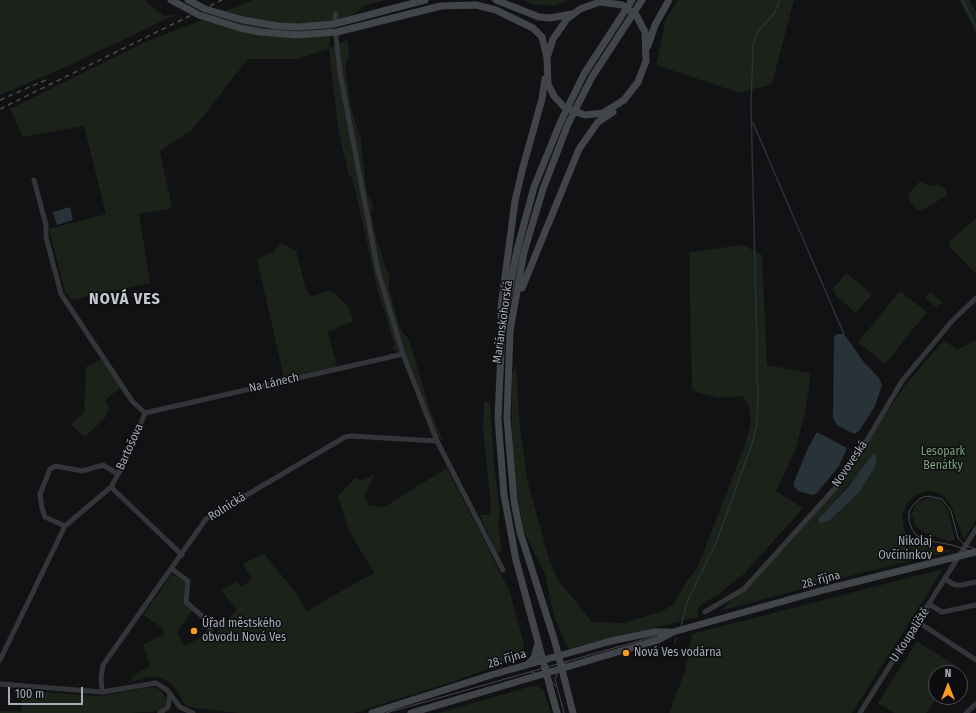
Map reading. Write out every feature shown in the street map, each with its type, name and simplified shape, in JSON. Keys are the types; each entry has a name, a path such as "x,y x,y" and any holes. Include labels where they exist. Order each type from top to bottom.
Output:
{"main road":[{"path":"171,0 199,15 219,22 260,32 316,34 355,28 441,6 476,5 496,10 533,28 542,37 547,58 548,84 557,101 570,111 590,115 603,113 621,103"},
{"path":"188,0 224,16 267,25 317,26 353,20 425,0"},
{"path":"496,0 539,17 550,18 572,14 596,2 619,4 631,10 639,20 646,32 647,48 646,61 638,82 615,111 598,122 579,149 524,281 515,323 510,331"},
{"name":"Mariánskohorská","path":"557,713 544,660 511,542 502,478 498,400 502,330 517,250 534,187 561,121 582,79 611,30 632,0"},
{"name":"Mariánskohorská","path":"573,713 558,656 528,560 514,501 507,418 510,331 524,252 542,189 568,124 592,77 642,0"},
{"path":"647,48 655,24 669,0"},
{"path":"547,58 552,39 562,24 572,14"},
{"path":"502,330 501,308 515,201 523,166 542,99 547,66"},
{"name":"28. října","path":"411,713 658,640 673,632 685,628 819,591 976,552"},
{"name":"28. října","path":"372,713 558,656 639,635 654,632 673,632"},
{"path":"526,665 534,658 538,640"}],"street":[{"path":"336,37 340,73 378,271 403,354 438,441 503,570"},
{"name":"Bartošova","path":"0,660 65,526 111,487 127,458 145,413 132,401 62,294 46,237 46,225 34,180"},
{"name":"Novoveská","path":"705,612 744,590 837,486 864,445 902,381 952,321 976,298"},
{"name":"Na Lánech","path":"145,413 403,354"},
{"name":"Rolnická","path":"102,692 100,677 103,665 206,519 345,437 351,436 438,441"},
{"path":"65,526 46,517 42,508 40,494 50,469 56,466 82,471 103,465 118,474"},
{"path":"111,487 182,555"},
{"name":"U Koupaliště","path":"860,713 960,557 976,529"},
{"path":"172,569 188,581 186,602 210,623 210,632"},
{"path":"945,579 962,586 976,582"},
{"path":"929,604 942,612 976,605"},
{"path":"918,622 976,660"},
{"path":"0,684 102,692 153,683 164,687 180,707 193,713"},
{"path":"160,713 168,706 170,694"},
{"path":"966,713 976,704"}],"green space":[{"path":"0,0 144,0 164,16 177,14 68,66 0,95"},
{"path":"253,0 386,0 366,5 352,15 347,16 332,28 329,48 347,40 349,55 345,65 347,81 352,111 361,139 366,187 368,196 373,204 371,214 377,242 389,276 389,288 399,325 403,333 409,339 430,410 443,440 436,438 404,357 392,348 394,344 377,288 352,176 349,176 338,128 329,49 297,59 248,59 192,130 160,151 172,208 139,214 150,283 72,300 65,292 49,229 106,214 84,126 23,137 10,109 143,43"},
{"path":"523,0 571,0 552,6 531,4"},
{"path":"678,0 794,0 772,84 740,93 656,65 666,19"},
{"path":"959,0 969,0 976,12 976,33"},
{"path":"920,181 930,186 937,185 944,187 947,192 946,196 921,211 918,211 908,199 908,195"},
{"path":"976,219 976,274 949,246 949,241"},
{"path":"281,243 296,251 306,289 309,294 312,296 328,291 336,294 349,308 353,321 328,332 337,367 284,378 257,259 273,252"},
{"path":"743,245 762,255 767,365 811,373 805,413 795,451 776,491 803,508 745,573 720,593 698,607 698,617 571,648 567,647 554,616 545,574 523,530 515,480 512,442 512,375 516,365 520,429 528,483 550,562 559,581 592,622 624,623 660,612 673,605 698,566 745,445 751,423 749,406 742,396 720,398 696,392 692,389 689,252"},
{"path":"846,273 872,294 856,313 836,296 833,289"},
{"path":"900,291 927,312 885,364 858,342"},
{"path":"930,292 942,302 937,308 925,298"},
{"name":"Lesopark Benátky","path":"944,340 957,350 976,340 976,520 964,540 951,505 944,496 936,492 927,491 916,495 908,502 902,515 904,529 908,537 916,542 952,551 869,571 720,611 782,551 836,487 906,384","holes":["854,479 840,510 830,520 821,515"]},
{"path":"101,359 120,388 105,400 109,407 105,418 85,437 70,424 84,413 86,367"},
{"path":"484,402 490,402 494,464 500,509 498,525 502,551 497,553 480,515 489,515 491,506 483,430"},
{"path":"447,468 510,592 524,645 520,657 458,680 354,713 238,713 189,707 185,705 175,687 166,680 156,677 149,677 131,682 132,677 135,674 150,666 143,645 164,634 161,627 143,615 172,574 186,582 184,597 194,608 177,632 184,646 207,634 210,638 220,629 237,609 221,591 237,581 241,587 252,579 243,564 264,553 295,592 307,611 366,577 375,574 349,531 338,496 355,478 361,480 375,474 364,497 369,505 384,507"},
{"path":"929,497 939,500 948,511 955,539 953,541 947,541 922,531 915,525 913,517 910,517 917,503"},
{"path":"943,569 852,713 669,713 685,671 692,634"},
{"path":"917,641 954,665 928,665 928,705 932,705 926,713 894,713 878,703"},
{"path":"532,686 539,687 544,691 551,713 438,713"},
{"path":"151,687 159,689 165,695 167,703 159,711 132,713 0,713 0,711 22,711 22,691 100,696"}],"shaded area":[{"path":"70,207 73,220 57,225 53,212"},
{"path":"836,334 844,334 863,361 879,378 882,385 875,406 860,430 854,434 837,425 833,418 834,338"},
{"path":"817,432 847,448 839,466 817,493 812,495 798,491 794,486 794,482 808,448"},
{"path":"873,454 877,459 874,468 861,490 830,520 820,524 818,519 849,486"}],"waterway":[{"path":"681,626 687,602 716,543 752,444 757,425 758,389 751,106 753,44 758,31 774,14 780,0"},
{"path":"962,0 976,26"},
{"path":"753,123 844,334"}],"tram line":[{"path":"974,552 952,545 925,540 916,535 909,521 909,512 914,504 921,498 928,496 942,499 951,511 958,538 966,546 976,549"},
{"path":"386,713 744,611 976,551"},
{"path":"564,713 555,679 559,669 568,661"},
{"path":"531,672 546,676 556,686"}],"railway":[{"path":"0,109 222,0"},
{"path":"0,100 48,79"}],"place":[{"name":"Nikolaj Ovčininkov","path":"940,549"},
{"name":"Úřad městského obvodu Nová Ves","path":"194,631"},
{"name":"Nová Ves vodárna","path":"626,653"}],"district":[{"name":"NOVÁ VES","path":"125,300"}]}
